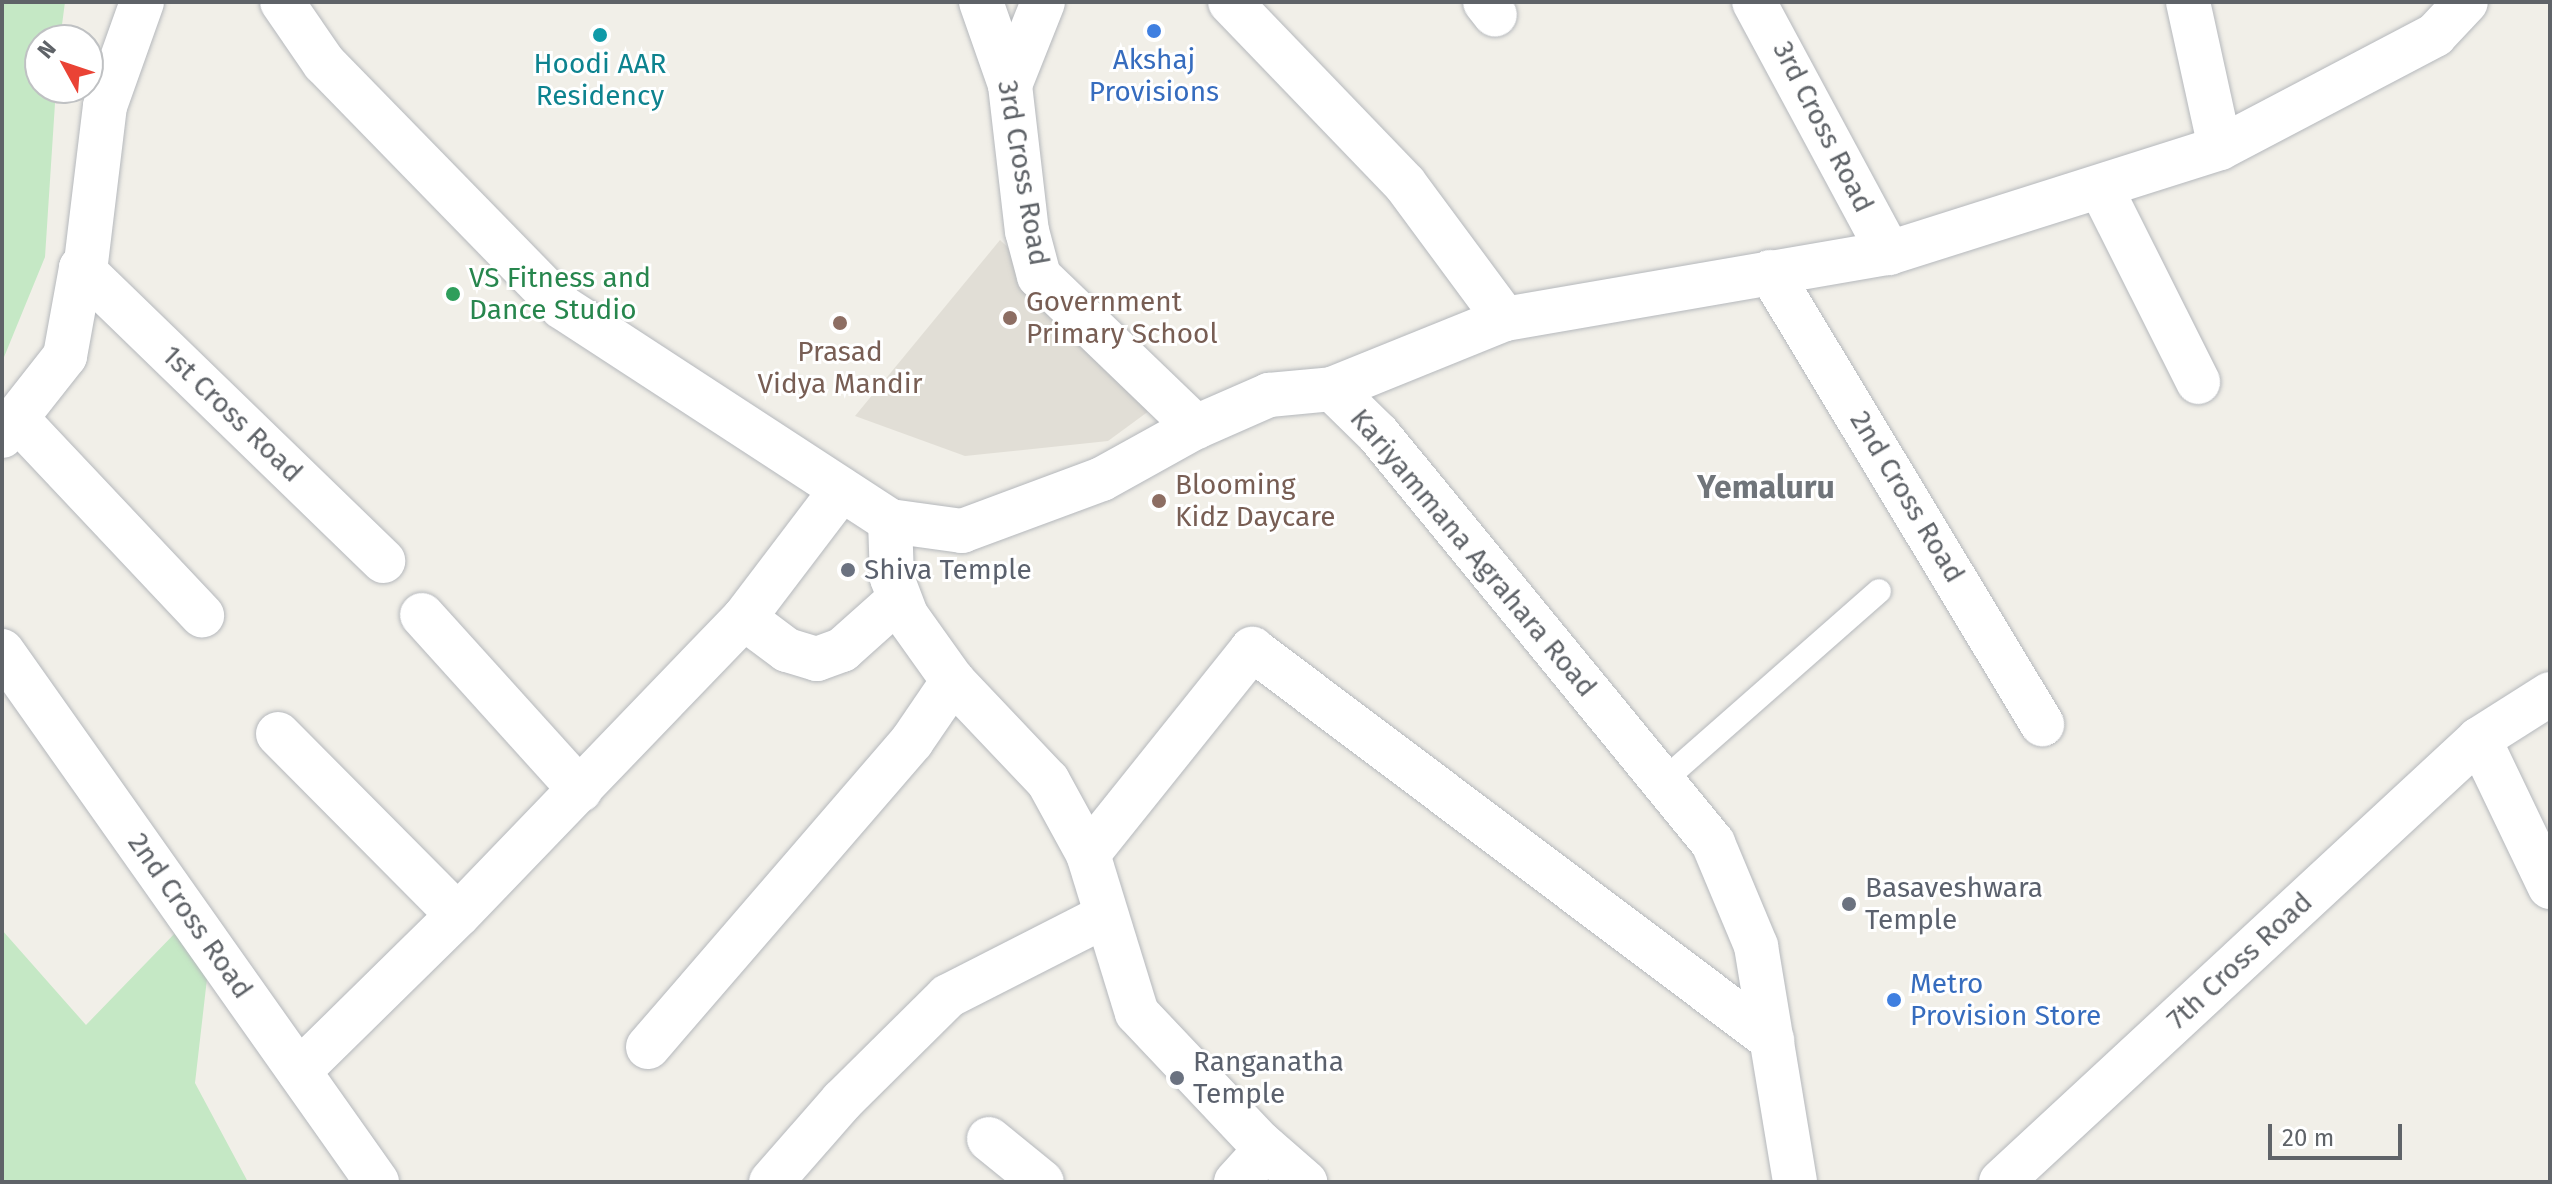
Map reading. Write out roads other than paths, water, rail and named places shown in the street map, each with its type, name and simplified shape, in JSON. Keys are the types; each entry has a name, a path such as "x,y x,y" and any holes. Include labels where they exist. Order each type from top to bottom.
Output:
{"street":[{"path":"142,2 105,106 85,271 81,268 65,356 10,428 202,615"},
{"name":"Kariyammana Agrahara Road","path":"282,2 324,63 562,307 890,521 962,531 1102,479 1196,427 1269,395 1332,389 1378,434 1664,780 1719,858 1756,946 1795,1182"},
{"name":"3rd Cross Road","path":"981,2 1010,85 1027,231 1039,276 1196,427"},
{"path":"1010,85 1043,2"},
{"path":"1230,2 1405,184 1505,319"},
{"name":"3rd Cross Road","path":"1754,2 1889,253"},
{"path":"2188,2 2220,148"},
{"path":"1332,389 1505,319 1889,253 2220,148 2435,35 2466,2"},
{"path":"2101,188 2198,382"},
{"name":"1st Cross Road","path":"81,268 383,561"},
{"name":"2nd Cross Road","path":"1770,272 2042,724"},
{"path":"299,1071 458,915 744,618 841,490"},
{"path":"890,521 892,578 899,599 953,681 1048,781 1088,854 1103,917 1137,1013 1266,1149 1305,1182"},
{"path":"744,618 787,650 817,659 842,650 899,599"},
{"path":"422,615 580,790"},
{"path":"1088,854 1252,649 1772,1040"},
{"name":"2nd Cross Road","path":"2,651 377,1182"},
{"path":"648,1047 912,741 953,681"},
{"name":"7th Cross Road","path":"2001,1182 2479,739 2550,694"},
{"path":"278,734 458,915"},
{"path":"2479,739 2550,887"},
{"path":"771,1182 948,996 1103,917"},
{"path":"989,1139 1042,1182"},
{"path":"1236,1182 1266,1149"}],"lane":[{"path":"1664,780 1879,591"}],"place":[{"name":"Akshaj Provisions","path":"1154,31"},
{"name":"Hoodi AAR Residency","path":"600,35"},
{"name":"VS Fitness and Dance Studio","path":"453,294"},
{"name":"Government Primary School","path":"1010,318"},
{"name":"Prasad Vidya Mandir","path":"840,323"},
{"name":"Blooming Kidz Daycare","path":"1159,501"},
{"name":"Shiva Temple","path":"848,570"},
{"name":"Basaveshwara Temple","path":"1849,904"},
{"name":"Metro Provision Store","path":"1894,1000"},
{"name":"Ranganatha Temple","path":"1177,1078"}],"district":[{"name":"Yemaluru","path":"1766,487"}]}
